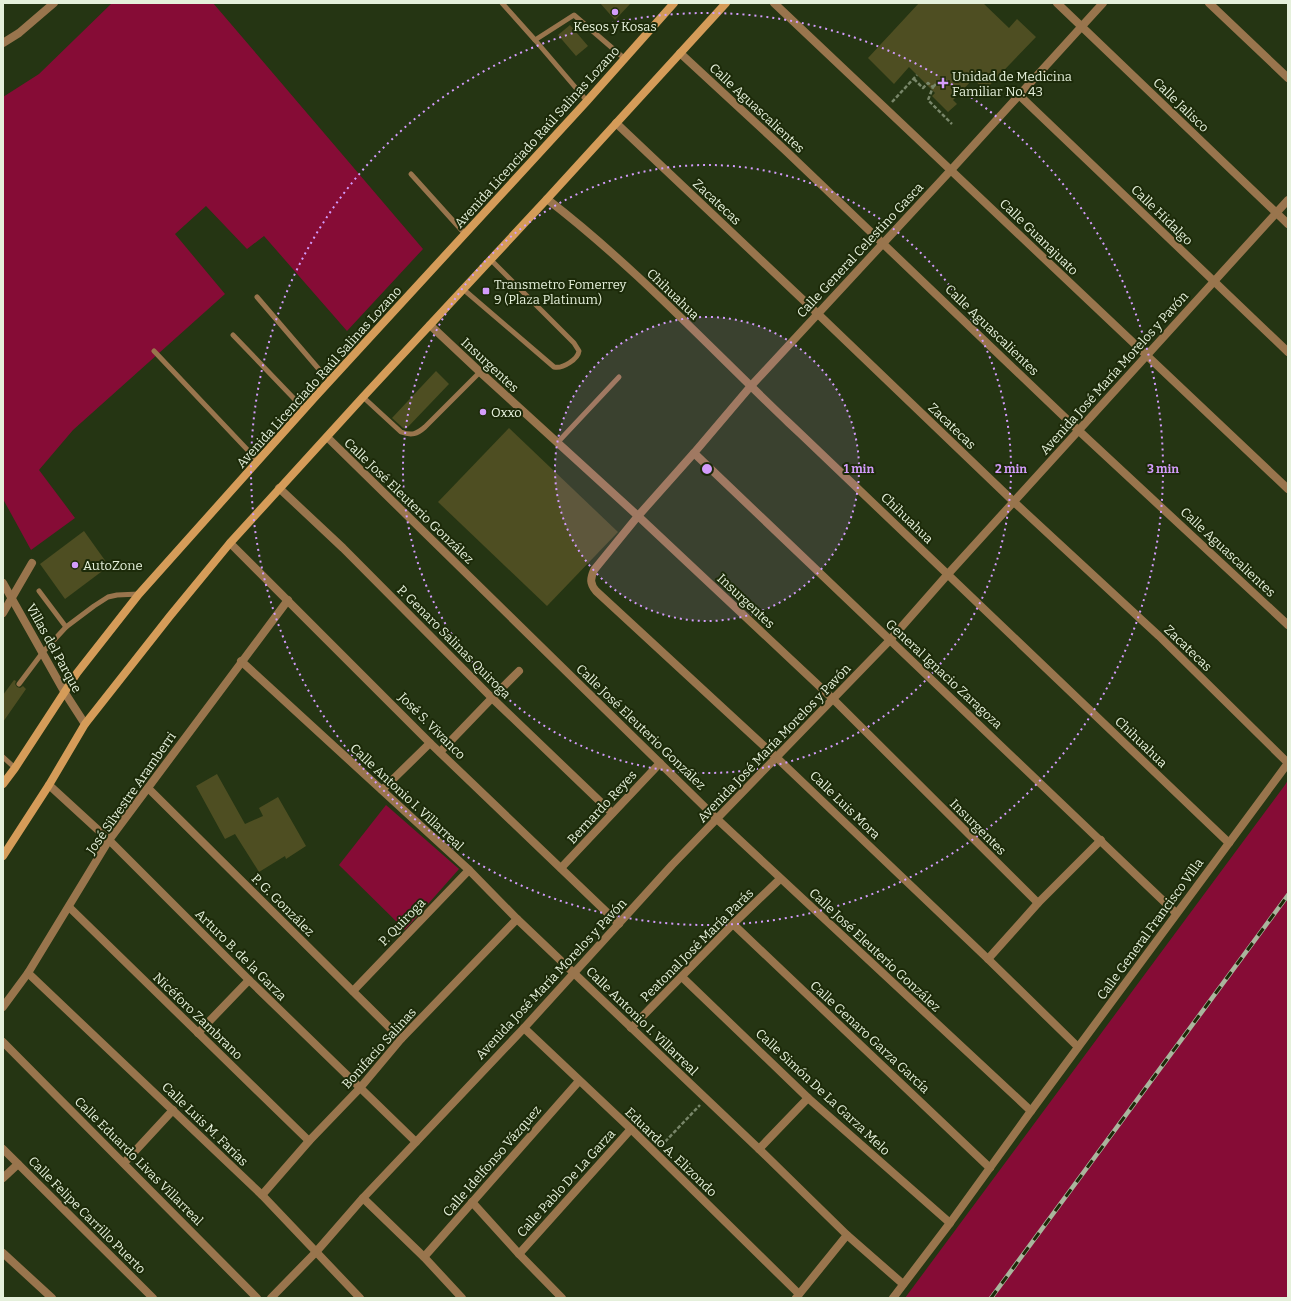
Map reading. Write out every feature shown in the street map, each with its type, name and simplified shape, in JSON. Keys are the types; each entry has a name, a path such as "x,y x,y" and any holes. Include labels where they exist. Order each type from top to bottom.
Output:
{"main road":[{"path":"3,856 49,785 85,724 170,616 230,544 279,488 726,3"},
{"name":"Avenida Licenciado Raúl Salinas Lozano","path":"3,784 81,668 139,594 329,381 625,59 670,5"}],"street":[{"path":"3,43 19,32 54,3"},
{"name":"Calle Guanajuato","path":"774,3 1288,489"},
{"name":"Calle Jalisco","path":"1057,3 1288,224"},
{"name":"Calle General Celestino Gasca","path":"591,585 591,577 594,570 638,516 694,453 750,386 884,243 1103,3"},
{"path":"1209,3 1288,78"},
{"name":"Calle Aguascalientes","path":"680,53 884,243 1078,430 1288,625"},
{"name":"Calle Hidalgo","path":"1019,95 1288,352"},
{"name":"Zacatecas","path":"616,123 1014,502 1159,636 1288,763"},
{"name":"Chihuahua","path":"547,198 642,280 750,386 1229,843"},
{"name":"Avenida José María Morelos y Pavón","path":"271,1298 316,1252 363,1198 524,1028 672,865 890,640 1078,430 1288,200"},
{"name":"Insurgentes","path":"430,325 638,516 832,699 1038,903"},
{"name":"Calle José Eleuterio González","path":"327,437 717,819 1031,1111"},
{"name":"General Ignacio Zaragoza","path":"694,453 1176,913"},
{"name":"P. Genaro Salinas Quiroga","path":"279,488 343,548 492,698 612,813"},
{"name":"José S. Vivanco","path":"230,544 288,600 430,743 619,924"},
{"path":"3,613 32,563"},
{"name":"Villas del Parque","path":"3,583 65,693 85,724"},
{"name":"Calle Luis Mora","path":"591,585 596,592 777,758 1078,1047"},
{"name":"José Silvestre Aramberri","path":"3,1007 28,973 109,840 241,661 288,600"},
{"name":"Calle Antonio I. Villarreal","path":"241,661 469,870 517,919 759,1149 847,1235 903,1284"},
{"path":"440,752 519,671"},
{"path":"382,790 430,743"},
{"name":"Bernardo Reyes","path":"561,868 660,763"},
{"name":"Calle General Francisco Villa","path":"892,1298 950,1223 1176,913 1288,763"},
{"name":"Arturo B. de la Garza","path":"49,785 109,840 249,980 416,1142"},
{"name":"P. G. González","path":"148,788 401,1039"},
{"path":"988,959 1038,903 1101,840"},
{"name":"P. Quiroga","path":"353,991 469,870"},
{"name":"Peatonal José María Parás","path":"631,1028 733,924 780,879"},
{"name":"Nicéforo Zambrano","path":"69,907 309,1141"},
{"name":"Bonifacio Salinas","path":"262,1195 309,1141 360,1088 401,1039 517,919"},
{"name":"Calle Genaro Garza García","path":"733,924 990,1168"},
{"name":"Calle Luis M. Farías","path":"28,973 262,1195 360,1298"},
{"name":"Calle Simón De La Garza Melo","path":"682,977 808,1098 950,1223"},
{"path":"198,1033 249,980"},
{"name":"Eduardo A. Elizondo","path":"524,1028 631,1129 798,1296"},
{"name":"Calle Eduardo Livas Villarreal","path":"3,1042 257,1298"},
{"name":"Calle Idelfonso Vázquez","path":"424,1257 579,1081"},
{"path":"759,1149 808,1098"},
{"path":"124,1163 173,1110"},
{"name":"Calle Pablo De La Garza","path":"519,1254 631,1129"},
{"name":"Calle Felipe Carrillo Puerto","path":"3,1149 153,1298"},
{"path":"3,1178 18,1164"},
{"path":"363,1198 424,1257 462,1298"},
{"path":"472,1202 519,1254 562,1298"},
{"path":"798,1296 847,1235"},
{"path":"3,1253 52,1298"}],"lane":[{"path":"502,3 536,40 587,101"},
{"path":"536,40 574,15 625,59"},
{"path":"411,174 465,234"},
{"path":"463,289 554,367 557,368 564,366 577,356 579,351 574,343 490,259"},
{"path":"257,297 329,381"},
{"path":"232,335 304,409"},
{"path":"154,351 258,461"},
{"path":"363,397 401,432 409,435 417,434 480,372"},
{"path":"558,442 619,377"},
{"path":"39,591 66,628"},
{"path":"19,684 43,652 66,628 94,606 108,597 139,594"},
{"path":"3,756 15,768"}],"path":[{"path":"886,108 917,75"},
{"path":"914,79 923,88 928,82 933,87"},
{"path":"936,84 933,87 928,100 952,124"},
{"path":"655,1153 706,1099"}],"shaded area":[{"path":"112,3 213,3 423,249 347,331 264,236 247,249 206,206 175,234 225,294 73,430 39,470 75,518 31,550 3,499 3,97 39,74"},
{"path":"1288,780 1288,1298 905,1298 1285,785"},
{"path":"386,805 459,869 405,930 339,865"}],"building":[{"name":"Kesos y Kosas","path":"600,3 631,3 615,20"},
{"path":"919,3 983,3 1009,28 1017,19 1036,37 985,90 973,79 953,100 957,104 948,112 932,96 935,93 909,67 894,84 868,58"},
{"path":"570,25 588,46 576,56 558,35"},
{"path":"436,371 449,384 406,429 403,428 392,418"},
{"path":"509,428 618,532 547,606 438,502"},
{"name":"AutoZone","path":"84,531 109,566 65,599 40,564"},
{"path":"14,680 16,681 15,684 17,687 20,688 23,686 26,689 3,722 3,695"},
{"path":"217,774 245,824 263,816 259,808 278,797 306,846 286,859 285,856 259,872 235,834 225,839 196,786"}],"railway":[{"path":"991,1298 1288,895"}],"place":[{"name":"Kesos y Kosas","path":"615,12"},
{"name":"Unidad de Medicina Familiar No. 43","path":"943,83"},
{"name":"Transmetro Fomerrey 9 (Plaza Platinum)","path":"486,291"},
{"name":"Oxxo","path":"483,412"},
{"name":"AutoZone","path":"75,565"}]}
